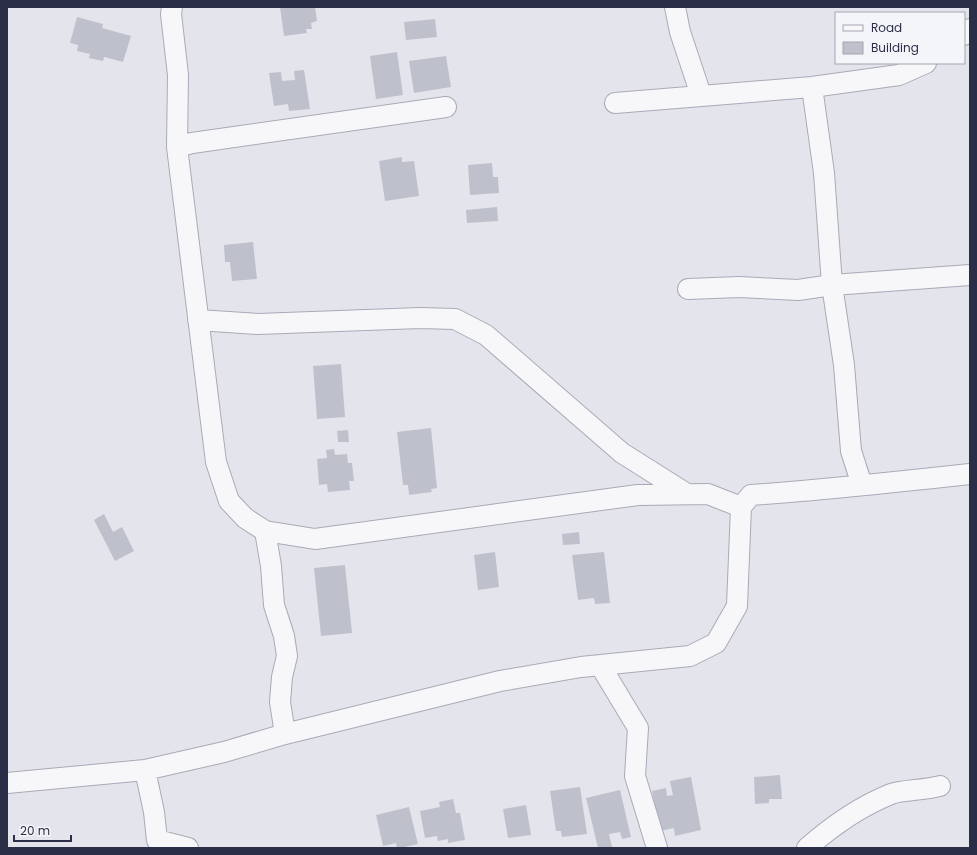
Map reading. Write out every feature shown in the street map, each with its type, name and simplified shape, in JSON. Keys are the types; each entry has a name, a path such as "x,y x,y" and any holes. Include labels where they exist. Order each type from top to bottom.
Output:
{"street":[{"path":"172,7 171,14 178,75 177,147 216,462 229,501 245,518 264,531 315,539 638,495 708,494 741,507"},
{"path":"675,7 680,32 701,95"},
{"path":"615,103 812,87 899,75 924,64"},
{"path":"812,87 824,173 832,285 844,365 851,451 862,485"},
{"path":"177,147 192,143 446,107"},
{"path":"688,289 739,287 798,290 832,285 970,275"},
{"path":"198,320 258,324 420,318 455,319 486,335 622,453 688,494"},
{"path":"7,783 145,770 224,752 285,734 500,681 600,665 690,656 716,644 737,606 741,507 751,495 834,490 862,485 970,474"},
{"path":"264,531 271,566 274,605 284,636 287,656 282,677 280,702 285,734"},
{"path":"600,665 638,728 635,776 657,848"},
{"path":"145,770 154,812 157,844 188,848"},
{"path":"807,848 821,836 859,811 892,793 926,790 940,786"}],"building":[{"path":"280,7 315,7 317,21 311,23 312,29 306,29 307,33 284,36"},
{"path":"77,17 103,24 102,28 131,36 123,62 104,57 103,61 89,58 90,54 77,51 78,45 70,43"},
{"path":"435,19 437,37 406,40 404,22"},
{"path":"397,52 403,95 376,99 370,56"},
{"path":"446,56 451,87 414,93 409,61"},
{"path":"304,70 310,109 289,111 288,104 274,106 269,73 281,72 282,81 295,80 294,71"},
{"path":"402,157 402,162 414,161 419,196 385,201 379,161"},
{"path":"492,163 493,177 498,177 499,193 470,195 468,165"},
{"path":"497,207 498,221 467,223 466,210"},
{"path":"253,242 257,279 232,281 230,262 225,262 224,245"},
{"path":"341,364 345,417 317,419 313,366"},
{"path":"431,428 437,488 431,489 432,492 409,495 408,485 403,485 397,432"},
{"path":"348,430 349,442 338,442 337,431"},
{"path":"334,449 335,455 347,454 348,463 352,463 354,481 349,481 350,490 328,492 327,484 319,485 317,459 327,458 326,450"},
{"path":"104,514 113,532 122,527 134,551 115,561 94,520"},
{"path":"579,532 580,544 563,545 562,534"},
{"path":"495,552 499,587 478,590 474,555"},
{"path":"604,552 610,603 595,604 594,598 578,600 572,555"},
{"path":"345,565 352,633 321,636 314,568"},
{"path":"780,775 782,799 769,799 769,803 755,804 754,777"},
{"path":"691,777 701,830 675,836 674,828 660,831 652,791 666,788 667,796 673,795 670,781"},
{"path":"580,787 587,834 562,837 561,831 556,831 550,791"},
{"path":"620,790 631,837 622,839 620,832 609,834 612,847 598,848 586,798"},
{"path":"453,799 456,813 460,813 465,840 448,843 448,839 438,841 437,836 425,838 420,811 440,807 439,802"},
{"path":"526,805 531,835 508,838 503,809"},
{"path":"409,807 418,844 400,848 397,848 396,843 383,846 376,815"}]}
